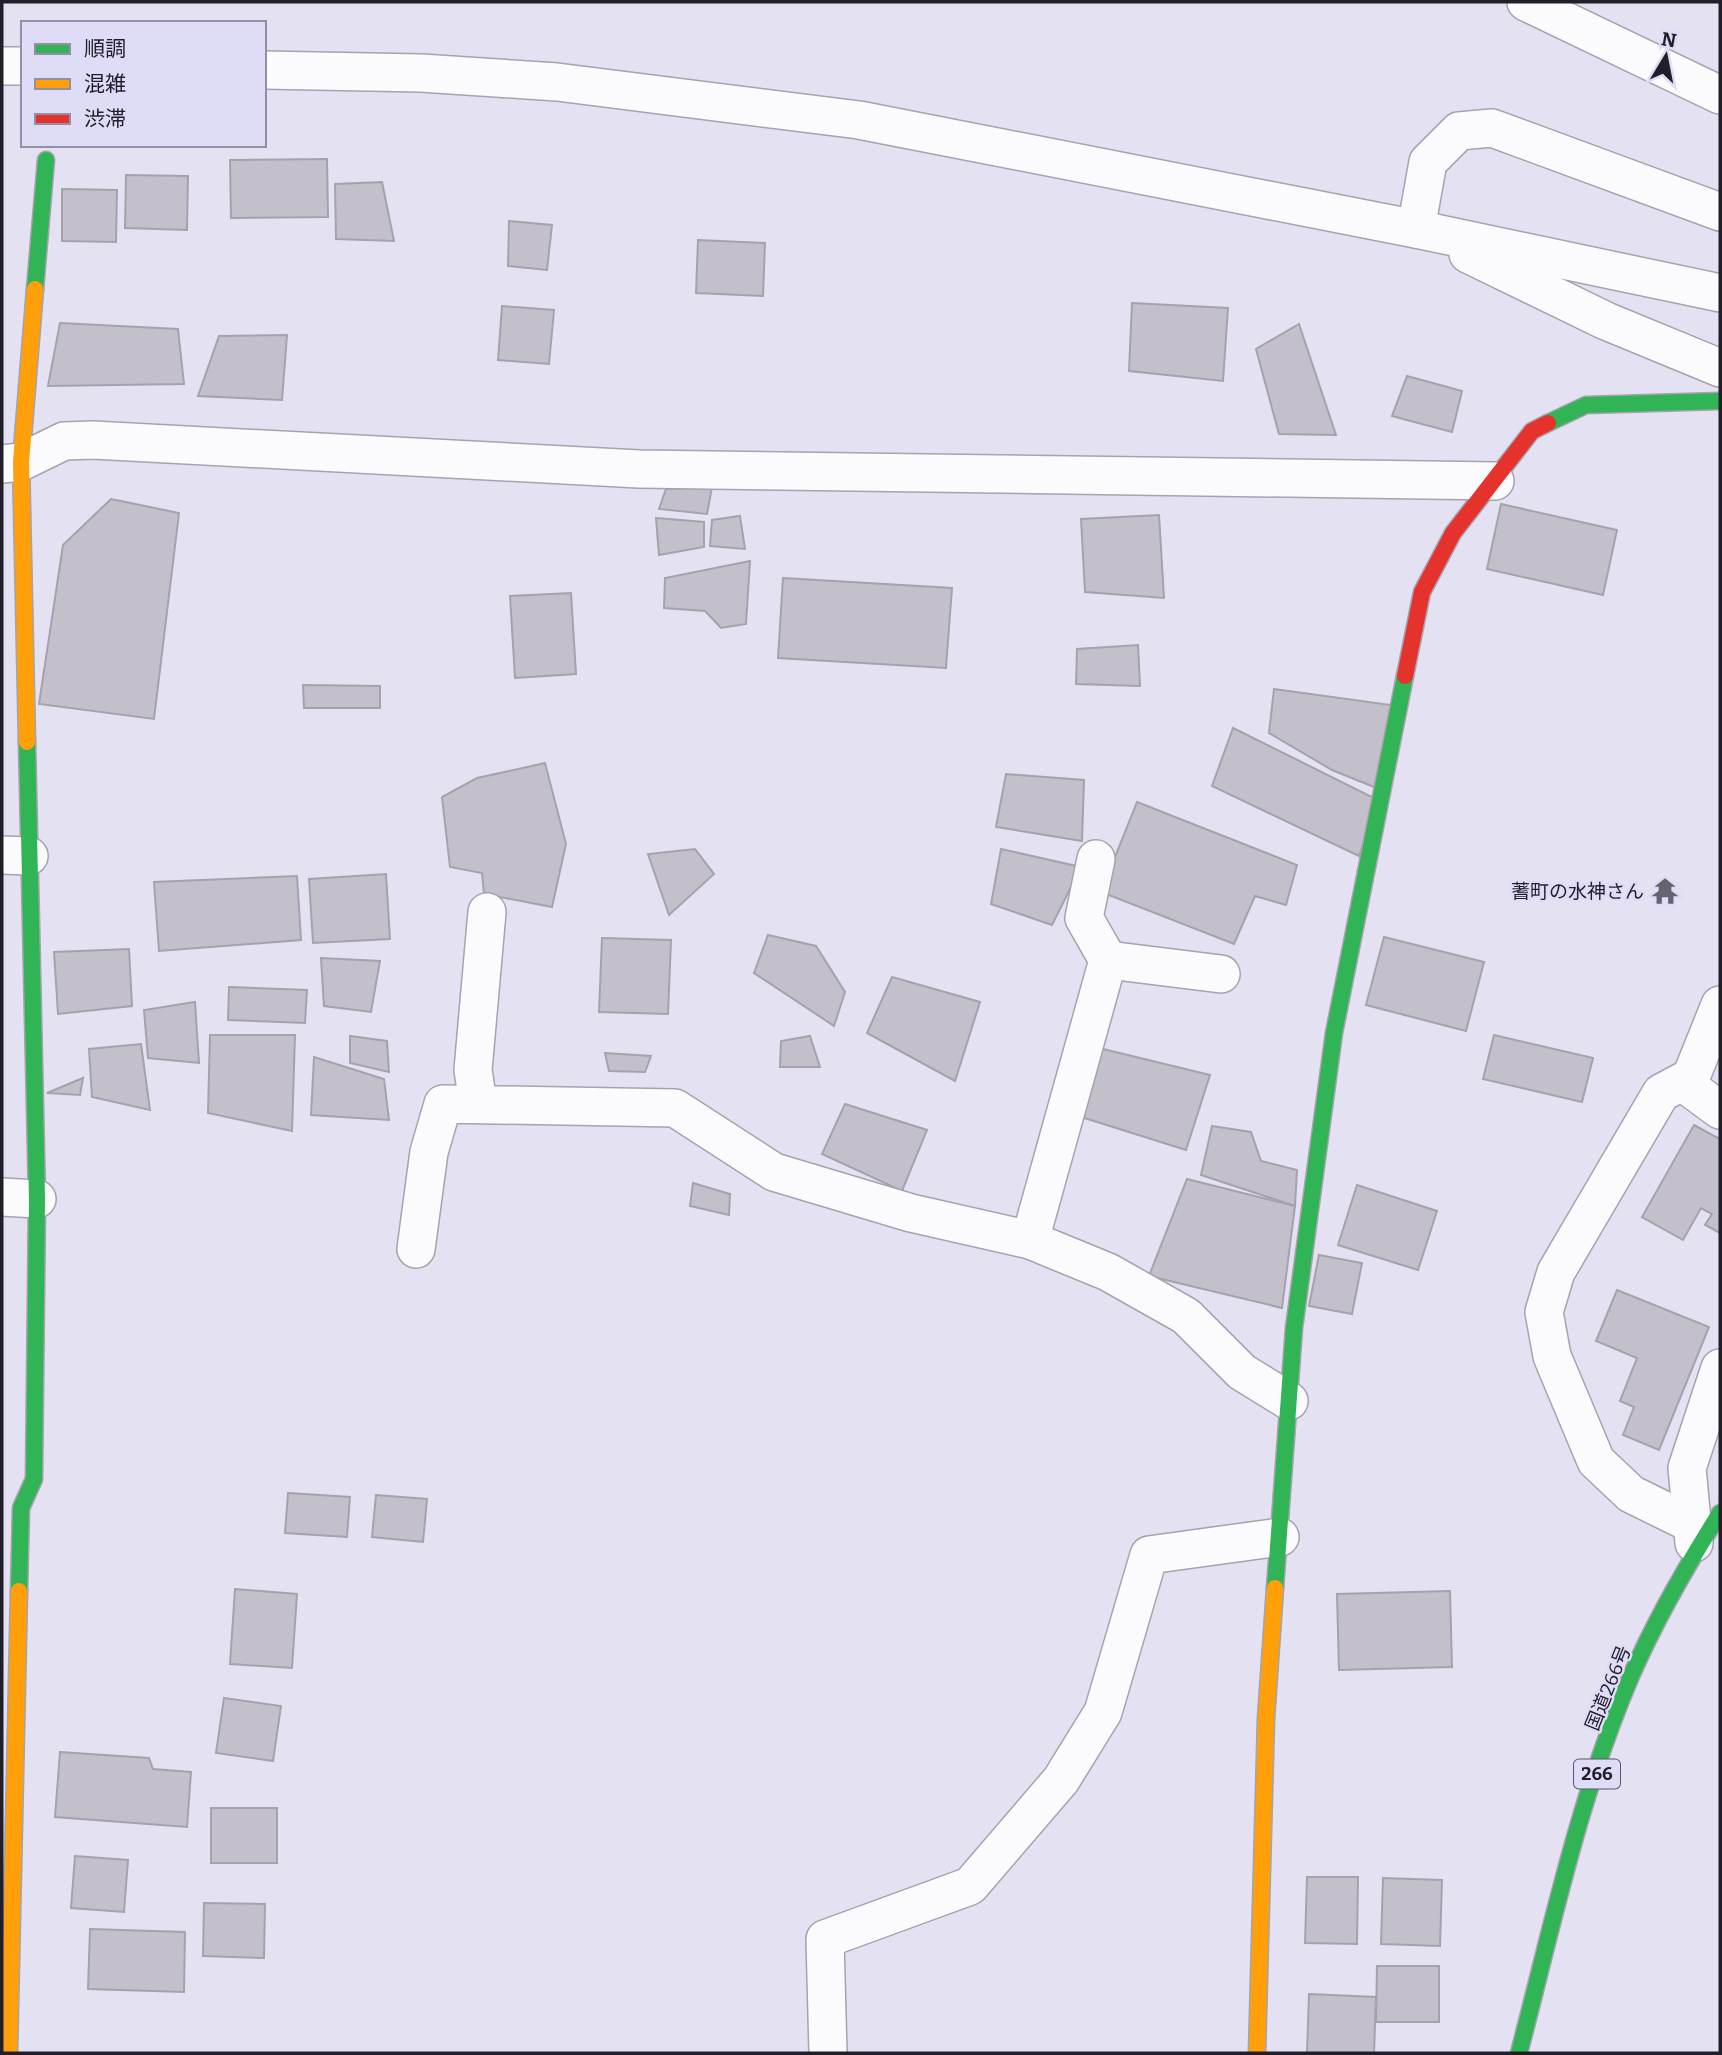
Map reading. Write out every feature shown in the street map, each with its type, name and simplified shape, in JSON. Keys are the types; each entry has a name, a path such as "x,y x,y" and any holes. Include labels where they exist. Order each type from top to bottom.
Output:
{"main road":[{"path":"9,2053 21,1508 34,1479 19,1198 11,463 46,160"},
{"path":"1257,2053 1266,1719 1294,1328 1334,1033 1422,592 1453,533 1532,431 1586,405 1720,401"},
{"name":"国道266号","path":"1518,2053 1574,1847 1621,1700 1683,1570 1707,1533"}],"street":[{"path":"1526,2 1720,95"},
{"path":"2,66 21,66"},
{"path":"266,70 421,73 557,82 859,120 1416,229 1720,293"},
{"path":"1416,229 1428,162 1460,131 1492,128 1720,212"},
{"path":"1416,229 1605,321 1720,368"},
{"path":"11,463 64,441 93,440 639,469 1495,481"},
{"path":"1030,1240 1108,960 1084,918 1096,859"},
{"path":"478,1103 472,1070 487,912"},
{"path":"1108,960 1221,974"},
{"path":"1707,1533 1631,1494 1596,1461 1552,1356 1544,1312 1556,1272 1661,1093 1691,1077 1720,1005"},
{"path":"1682,1082 1720,1110"},
{"path":"416,1249 429,1152 443,1104 674,1108 774,1172 911,1213 1030,1240 1108,1272 1186,1316 1242,1372 1289,1401"},
{"path":"1707,1533 1687,1468 1720,1368"},
{"path":"828,2053 825,1939 970,1886 1052,1791 1103,1712 1149,1555 1280,1537"}],"building":[{"path":"327,159 328,217 231,218 230,160"},
{"path":"126,175 188,176 187,230 125,228"},
{"path":"382,182 394,241 336,239 335,184"},
{"path":"62,189 117,190 116,242 62,241"},
{"path":"509,221 552,225 547,270 508,266"},
{"path":"698,240 765,243 763,296 696,293"},
{"path":"1132,303 1228,308 1223,381 1129,371"},
{"path":"502,306 554,310 549,364 498,360"},
{"path":"60,323 178,329 184,384 48,386"},
{"path":"1299,324 1336,435 1279,434 1256,349"},
{"path":"287,335 282,400 198,396 219,336"},
{"path":"1407,376 1462,391 1452,432 1392,416"},
{"path":"712,487 707,514 659,509 666,489"},
{"path":"111,499 179,513 154,719 39,704 63,545"},
{"path":"1501,504 1617,530 1603,595 1487,569"},
{"path":"1159,515 1164,598 1085,592 1081,519"},
{"path":"740,516 745,549 710,546 712,520"},
{"path":"656,518 704,522 704,547 659,555"},
{"path":"750,561 746,624 721,628 705,611 664,608 665,578"},
{"path":"783,578 952,588 946,668 778,658"},
{"path":"571,593 576,674 515,678 510,596"},
{"path":"1138,645 1140,686 1076,684 1077,649"},
{"path":"303,685 380,686 380,708 304,708"},
{"path":"1274,689 1391,705 1379,789 1332,770 1269,733"},
{"path":"1233,728 1378,800 1359,856 1212,786"},
{"path":"545,763 566,844 552,907 484,894 482,873 450,867 442,797 477,778"},
{"path":"1006,774 1084,780 1082,841 996,827"},
{"path":"1137,802 1297,865 1286,905 1255,896 1234,944 1101,892"},
{"path":"695,849 714,874 669,915 648,854"},
{"path":"1001,849 1081,867 1052,925 991,904"},
{"path":"386,874 390,939 313,943 309,879"},
{"path":"297,876 301,940 159,951 154,882"},
{"path":"768,935 816,946 845,992 834,1026 754,973"},
{"path":"1384,937 1484,962 1466,1031 1366,1005"},
{"path":"602,938 671,940 668,1014 599,1012"},
{"path":"129,949 132,1006 58,1014 54,952"},
{"path":"321,958 380,961 371,1012 324,1006"},
{"path":"892,977 980,1002 955,1081 867,1033"},
{"path":"229,987 307,990 305,1023 228,1020"},
{"path":"195,1002 199,1063 148,1058 144,1010"},
{"path":"210,1035 295,1035 292,1131 208,1113"},
{"path":"1494,1035 1593,1058 1582,1102 1483,1079"},
{"path":"350,1036 387,1041 389,1072 350,1063"},
{"path":"810,1036 820,1067 780,1067 781,1041"},
{"path":"141,1044 150,1110 92,1097 89,1049"},
{"path":"1099,1048 1210,1075 1186,1150 1078,1116"},
{"path":"605,1053 651,1056 645,1072 609,1071"},
{"path":"314,1057 384,1079 389,1120 311,1115"},
{"path":"83,1078 80,1095 47,1093"},
{"path":"845,1104 927,1130 902,1191 822,1154"},
{"path":"1694,1125 1720,1139 1720,1233 1705,1225 1712,1214 1701,1208 1683,1240 1642,1217"},
{"path":"1212,1126 1251,1132 1261,1161 1297,1170 1295,1206 1201,1175"},
{"path":"1187,1179 1295,1206 1282,1308 1149,1276"},
{"path":"693,1183 730,1194 729,1215 690,1206"},
{"path":"1357,1185 1437,1211 1418,1270 1338,1245"},
{"path":"1319,1255 1362,1263 1352,1314 1309,1306"},
{"path":"1617,1290 1709,1327 1659,1450 1623,1435 1634,1407 1620,1401 1637,1358 1596,1341"},
{"path":"288,1493 350,1497 347,1537 285,1533"},
{"path":"376,1495 427,1499 423,1542 372,1537"},
{"path":"235,1589 297,1594 292,1668 230,1664"},
{"path":"1450,1591 1452,1667 1339,1670 1337,1594"},
{"path":"224,1698 281,1706 273,1761 216,1753"},
{"path":"60,1752 149,1758 153,1769 191,1772 187,1827 55,1817"},
{"path":"211,1808 277,1808 277,1863 211,1863"},
{"path":"75,1856 128,1860 124,1912 71,1908"},
{"path":"1307,1877 1358,1877 1357,1944 1305,1943"},
{"path":"1383,1878 1442,1880 1440,1946 1381,1944"},
{"path":"204,1903 265,1904 264,1958 203,1956"},
{"path":"90,1929 185,1932 184,1992 88,1989"},
{"path":"1377,1966 1439,1966 1439,2022 1376,2022"},
{"path":"1309,1994 1376,1997 1374,2053 1307,2053"}],"traffic: fast":[{"path":"35,289 46,160"},
{"path":"1548,423 1586,405 1720,401"},
{"path":"1275,1588 1294,1328 1334,1033 1405,676"},
{"path":"19,1591 21,1508 34,1479 37,1199 27,742"},
{"path":"1519,2053 1581,1815 1613,1722 1661,1613 1720,1513"}],"traffic: slow":[{"path":"27,742 21,462 35,289"},
{"path":"1257,2053 1266,1719 1275,1588"},
{"path":"9,2053 19,1591"}],"traffic: jam":[{"path":"1405,676 1422,592 1453,533 1532,431 1548,423"}],"place":[{"name":"蓍町の水神さん","path":"1665,891"}]}
